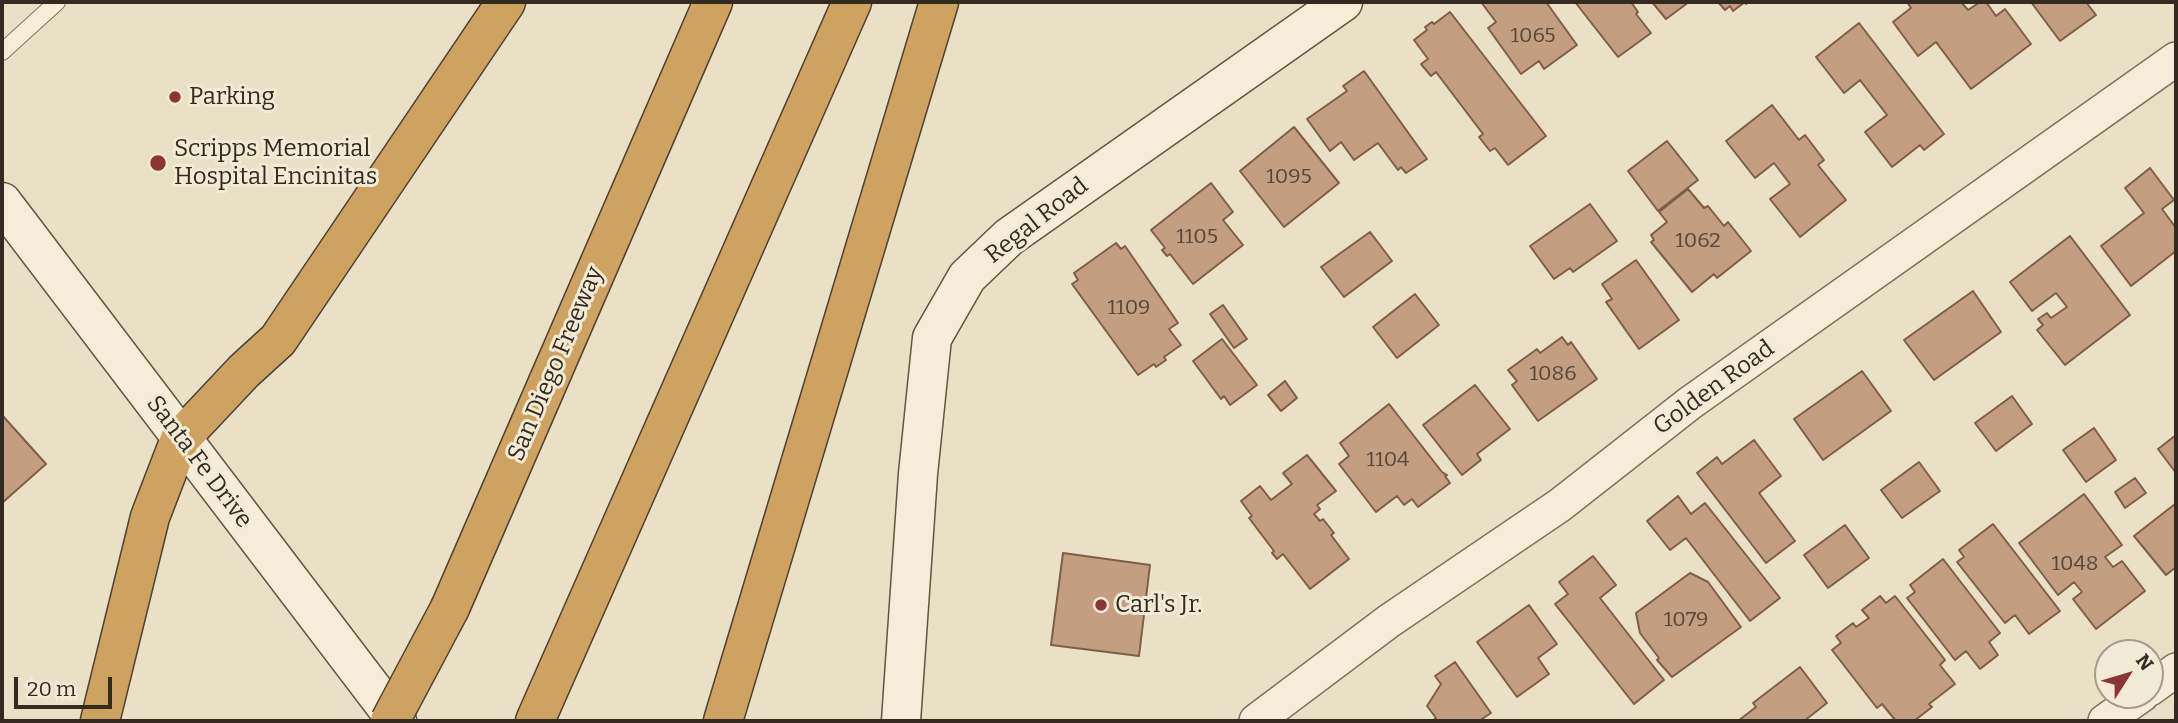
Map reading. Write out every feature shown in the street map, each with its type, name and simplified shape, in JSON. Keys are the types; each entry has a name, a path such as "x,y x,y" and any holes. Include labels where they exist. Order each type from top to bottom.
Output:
{"highway":[{"path":"100,721 150,517 180,439 244,371 278,340 506,2"},
{"name":"San Diego Freeway","path":"390,721 450,608 713,2"},
{"path":"536,719 852,2"},
{"path":"723,721 939,2"}],"street":[{"name":"Regal Road","path":"901,721 918,474 932,338 967,278 1009,237 1343,2"},
{"name":"Golden Road","path":"1256,721 1389,621 1560,505 1690,403 2176,59"},
{"name":"Santa Fe Drive","path":"2,202 397,721"},
{"path":"2105,721 2122,709"}],"lane":[{"path":"2,52 57,2"}],"building":[{"path":"1481,2 1546,2 1577,45 1544,69 1539,61 1521,74 1488,28 1496,22"},
{"path":"1575,2 1631,2 1638,12 1636,14 1651,33 1618,57"},
{"path":"1652,2 1689,2 1666,19"},
{"path":"1718,2 1745,2 1733,11 1730,6 1725,10"},
{"path":"1907,2 1961,2 1968,10 1980,2 1986,2 1996,16 2005,9 2031,44 1971,89 1936,42 1918,56 1893,22 1911,8"},
{"path":"2031,2 2086,2 2096,15 2060,41"},
{"path":"1450,12 1546,136 1508,165 1495,148 1490,151 1479,137 1483,134 1436,72 1431,76 1421,64 1428,59 1414,40 1427,30 1425,27"},
{"path":"1859,23 1944,134 1924,150 1920,145 1892,167 1865,132 1887,115 1860,80 1844,93 1816,57"},
{"path":"1364,71 1427,159 1406,173 1401,167 1398,170 1378,143 1354,160 1341,142 1330,151 1307,119 1347,91 1343,86"},
{"path":"1772,105 1799,140 1805,135 1824,160 1818,165 1846,200 1800,237 1770,199 1790,184 1774,163 1755,178 1726,141"},
{"path":"1294,127 1339,183 1284,227 1240,171"},
{"path":"1667,141 1698,180 1658,211 1628,171"},
{"path":"2150,168 2174,200 2162,209 2176,228 2176,251 2131,286 2101,246 2144,213 2125,188"},
{"path":"1211,183 1233,212 1223,220 1243,245 1193,284 1170,254 1167,256 1162,250 1165,248 1151,230"},
{"path":"1688,189 1704,208 1708,206 1724,226 1728,222 1751,251 1717,278 1714,274 1692,292 1651,242 1654,240 1651,235 1667,222 1659,212"},
{"path":"1590,204 1617,241 1573,272 1570,268 1554,279 1530,246"},
{"path":"1370,232 1392,261 1344,297 1321,267"},
{"path":"2070,236 2130,315 2065,365 2037,330 2043,325 2038,319 2047,313 2051,318 2067,307 2056,293 2032,311 2010,282"},
{"path":"1116,243 1121,249 1125,246 1178,323 1169,329 1181,345 1164,357 1166,360 1156,367 1154,364 1138,375 1072,284 1078,280 1074,273"},
{"path":"1636,260 1679,320 1639,349 1606,302 1612,299 1602,284"},
{"path":"1973,291 2001,332 1934,380 1904,340"},
{"path":"1415,294 1439,325 1397,358 1373,327"},
{"path":"1223,305 1247,339 1234,348 1210,314"},
{"path":"1562,337 1568,345 1571,342 1597,379 1538,421 1512,385 1517,381 1508,370 1537,349 1540,353"},
{"path":"1222,339 1257,385 1230,405 1224,396 1221,399 1193,361"},
{"path":"1862,371 1891,411 1823,460 1794,419"},
{"path":"1285,381 1297,398 1281,411 1268,395"},
{"path":"1475,385 1510,429 1477,454 1481,460 1462,475 1423,425"},
{"path":"2012,396 2032,424 1996,451 1975,423"},
{"path":"1389,404 1447,475 1445,476 1450,483 1418,507 1412,499 1404,505 1397,496 1376,512 1339,464 1349,456 1340,443"},
{"path":"2,415 46,464 2,503"},
{"path":"2094,428 2116,460 2086,482 2063,450"},
{"path":"2176,435 2176,473 2158,449"},
{"path":"1754,440 1781,476 1759,493 1795,541 1766,563 1697,473 1717,457 1722,464"},
{"path":"1307,455 1336,491 1317,505 1320,509 1314,514 1320,521 1323,519 1334,533 1331,535 1349,559 1310,589 1283,554 1277,559 1272,553 1274,551 1249,518 1252,516 1241,501 1260,486 1271,500 1292,484 1283,473"},
{"path":"1919,462 1940,491 1902,518 1881,490"},
{"path":"2135,478 2146,493 2125,508 2115,492"},
{"path":"2084,494 2122,545 2105,557 2113,567 2122,561 2145,591 2096,629 2073,599 2082,592 2074,582 2058,595 2019,543"},
{"path":"1678,496 1691,514 1705,503 1780,598 1750,621 1686,538 1670,550 1647,521"},
{"path":"2175,504 2176,567 2166,575 2134,536"},
{"path":"1993,524 2060,611 2029,634 2015,615 2005,623 1957,562 1964,557 1959,550"},
{"path":"1845,525 1869,558 1828,588 1804,555"},
{"name":"Carl's Jr.","path":"1063,553 1150,565 1139,656 1051,645"},
{"path":"1593,556 1616,585 1600,598 1664,680 1634,704 1555,604 1568,594 1559,582"},
{"path":"1943,559 2000,633 1989,642 1998,655 1980,669 1966,651 1955,660 1907,598 1915,592 1910,585"},
{"path":"1690,573 1708,582 1741,627 1672,677 1657,660 1659,658 1640,633 1636,613"},
{"path":"1880,596 1886,603 1895,596 1945,660 1940,665 1955,684 1929,704 1932,707 1914,721 1896,721 1882,704 1877,708 1832,650 1841,643 1836,636 1853,623 1856,627 1869,618 1862,610"},
{"path":"1529,605 1557,644 1538,658 1549,674 1517,697 1477,642"},
{"path":"1455,662 1491,713 1479,721 1432,721 1436,718 1427,706 1441,684 1435,676"},
{"path":"1800,667 1827,703 1804,721 1738,721 1756,707 1753,703"}],"place":[{"name":"Parking","path":"175,97"},
{"name":"Scripps Memorial Hospital Encinitas","path":"158,163"},
{"name":"Carl's Jr.","path":"1101,605"}]}
